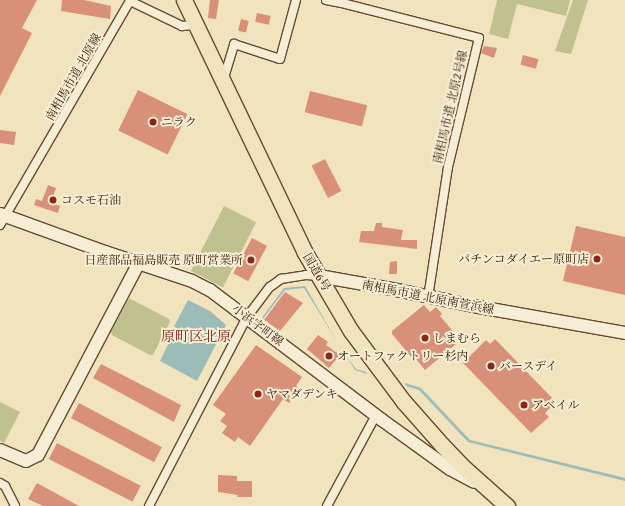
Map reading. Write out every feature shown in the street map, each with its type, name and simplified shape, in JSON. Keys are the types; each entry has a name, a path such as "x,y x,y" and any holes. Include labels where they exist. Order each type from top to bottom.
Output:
{"highway":[{"name":"国道6号","path":"184,0 194,25 304,251 351,331 399,396 442,445 487,490 507,506"}],"street":[{"path":"222,82 234,44 280,59 296,0"},
{"path":"326,0 342,2"},
{"name":"南相馬市道 北原線","path":"2,218 129,1 182,26 194,25"},
{"name":"南相馬市道 北原2号線","path":"342,2 479,38 448,167 428,297"},
{"name":"小浜字町線","path":"2,218 192,281 210,290 376,416 450,469 487,490"},
{"path":"0,450 26,461 38,455 139,263"},
{"name":"南相馬市道 北原南萱浜線","path":"149,506 247,318 270,287 281,279 306,275 319,276 625,333"},
{"path":"327,506 376,416"},
{"path":"0,482 5,486 15,506"}],"green space":[{"path":"497,0 570,0 566,16 517,4 508,39 489,34"},
{"path":"573,0 588,0 571,54 555,51"},
{"path":"224,206 256,222 223,287 191,271"},
{"path":"129,298 169,319 170,322 153,355 150,355 112,335 111,332"},
{"path":"0,402 20,412 4,443 0,441"}],"water":[{"path":"305,286 338,342 304,288 285,290 262,320 261,319 284,288"},
{"path":"188,300 210,311 226,325 197,381 160,361 171,338 169,336"},
{"path":"346,356 356,369 366,372 367,374 355,370"},
{"path":"405,383 421,388 470,440 625,478 625,481 468,442 419,390 406,386"}],"building":[{"path":"0,0 37,0 22,28 32,33 0,96"},
{"path":"62,0 84,0 111,6 110,19 61,11"},
{"path":"210,0 219,0 216,19 208,18"},
{"path":"257,13 271,16 269,25 255,22"},
{"path":"241,19 249,21 246,33 238,31"},
{"path":"484,46 497,48 494,58 481,53"},
{"path":"523,55 538,59 536,69 520,65"},
{"name":"ニラク","path":"138,90 187,114 168,155 118,130"},
{"path":"310,91 367,105 362,127 305,112"},
{"path":"0,130 16,132 14,145 0,143"},
{"path":"325,159 341,191 328,198 312,166"},
{"path":"48,185 56,188 51,203 60,206 58,213 34,205 36,199 42,201"},
{"path":"376,223 382,223 382,227 403,230 401,240 417,240 417,249 359,242 361,231 374,231"},
{"name":"パチンコダイエー原町店","path":"576,226 625,237 625,295 563,281"},
{"name":"日産部品福島販売 原町営業所","path":"252,238 267,246 248,281 233,273"},
{"path":"397,261 397,274 389,274 390,262"},
{"path":"285,292 303,303 280,331 264,320"},
{"name":"しまむら","path":"424,305 430,312 436,307 442,314 440,316 457,336 453,340 456,344 425,370 416,359 413,359 392,334 392,331"},
{"path":"318,335 328,342 326,345 340,355 329,368 307,349"},
{"path":"495,339 556,402 545,413 549,417 531,433 463,363 486,340 490,344"},
{"name":"ヤマダデンキ","path":"256,345 302,377 296,386 299,389 289,403 283,399 250,446 238,437 235,442 222,433 227,426 220,421 226,414 213,405"},
{"path":"101,364 181,405 174,422 93,378"},
{"path":"79,403 162,447 154,462 71,418"},
{"path":"57,443 141,486 133,502 49,459"},
{"path":"218,475 237,476 237,481 252,481 252,497 237,497 238,495 218,492"},
{"path":"37,483 79,506 43,506 28,499"}],"place":[{"name":"ニラク","path":"153,122"},
{"name":"コスモ石油","path":"53,200"},
{"name":"パチンコダイエー原町店","path":"597,259"},
{"name":"日産部品福島販売 原町営業所","path":"251,260"},
{"name":"しまむら","path":"425,338"},
{"name":"オートファクトリー杉内","path":"329,356"},
{"name":"バースデイ","path":"491,366"},
{"name":"ヤマダデンキ","path":"258,394"},
{"name":"アベイル","path":"524,405"}],"district":[{"name":"原町区北原","path":"196,336"}]}
